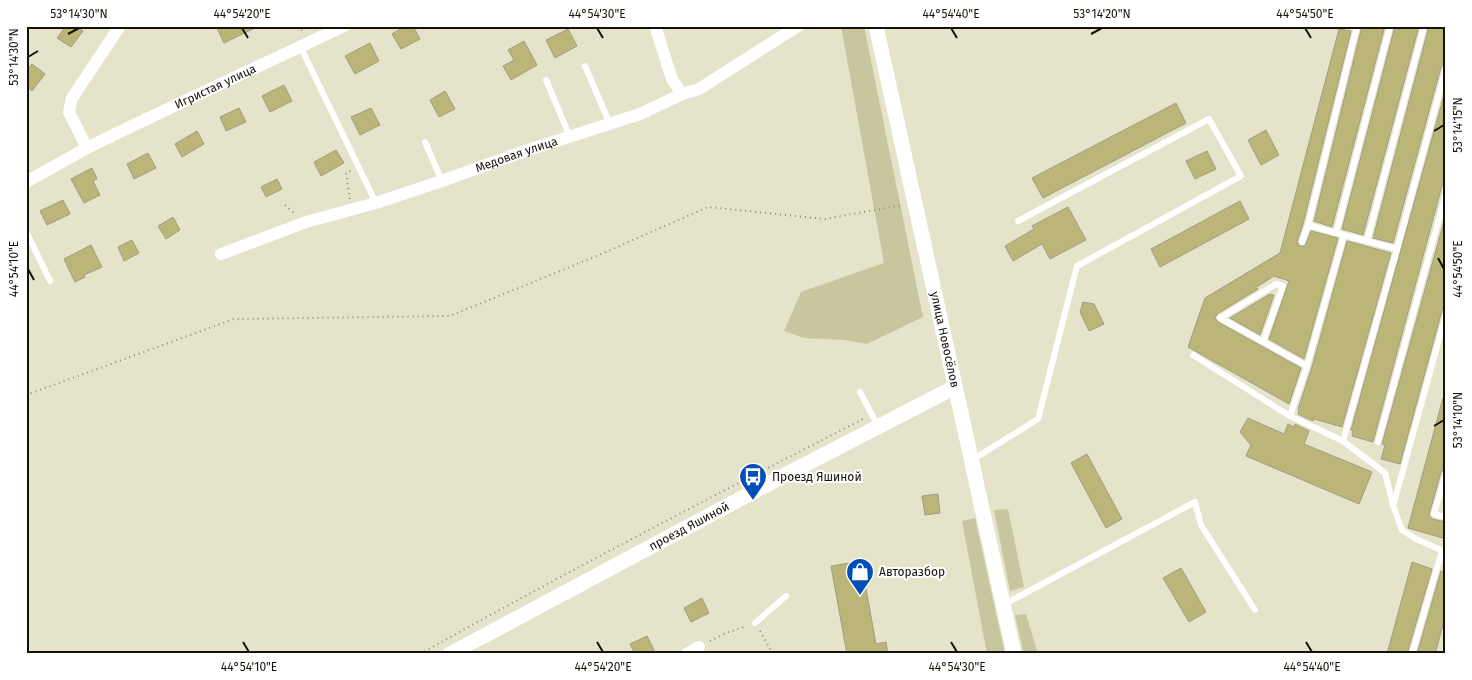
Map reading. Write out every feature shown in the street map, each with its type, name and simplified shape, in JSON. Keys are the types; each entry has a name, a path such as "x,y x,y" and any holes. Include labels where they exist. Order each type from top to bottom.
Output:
{"street":[{"path":"87,148 69,112 72,98 120,26"},
{"name":"Игристая улица","path":"26,182 87,148 144,120 301,48 344,26"},
{"path":"655,26 672,79 682,94"},
{"name":"Медовая улица","path":"221,254 306,222 376,203 522,152 640,114 682,94 699,89 798,26"},
{"name":"улица Новосёлов","path":"876,26 1014,654"},
{"name":"проезд Яшиной","path":"450,654 767,484 872,421 955,386"},
{"path":"686,654 699,647"}],"lane":[{"path":"1302,242 1308,225 1358,26"},
{"path":"1336,233 1390,26"},
{"path":"1367,241 1424,26"},
{"path":"301,48 376,203"},
{"path":"585,66 610,124"},
{"path":"1343,441 1446,68"},
{"path":"546,80 570,137"},
{"path":"972,460 1038,419 1077,266 1241,176 1209,119 1018,221"},
{"path":"425,142 442,181"},
{"path":"1378,442 1444,208 1446,193"},
{"path":"1308,225 1397,249"},
{"path":"26,231 50,281"},
{"path":"1290,416 1307,366 1344,235"},
{"path":"1263,342 1282,286 1276,284 1220,318 1263,342 1307,366"},
{"path":"1393,505 1446,314"},
{"path":"1193,356 1290,416 1343,441 1385,473 1402,530 1416,539 1444,551 1412,654"},
{"path":"860,392 872,421"},
{"path":"1446,473 1434,514 1446,517"},
{"path":"1002,606 1195,502 1201,526 1255,610"},
{"path":"755,623 786,596"}],"path":[{"path":"351,210 346,173 359,167"},
{"path":"26,395 234,318 450,316 599,255 708,207 825,219 916,203"},
{"path":"420,654 486,616 694,506 872,421"},
{"path":"699,647 726,633 755,623 773,654"}],"shaded area":[{"path":"841,26 864,26 923,317 867,344 844,340 804,338 784,331 801,292 884,263"},
{"path":"1008,509 1024,587 1010,591 994,510"},
{"path":"975,518 1005,654 987,654 962,521"},
{"path":"1026,614 1038,654 1024,654 1015,615"}],"building":[{"path":"66,26 76,26 83,31 71,47 57,38"},
{"path":"216,26 259,26 224,43"},
{"path":"405,26 413,26 420,39 401,49 392,34"},
{"path":"1362,26 1385,26 1332,227 1314,221"},
{"path":"1395,26 1419,26 1363,235 1342,229"},
{"path":"1429,26 1446,26 1446,63 1441,67 1393,243 1373,238"},
{"path":"568,29 577,46 555,58 546,40"},
{"path":"1339,29 1351,31 1297,242 1300,246 1305,246 1311,231 1338,238 1304,359 1269,339 1289,281 1274,276 1255,288 1258,289 1217,314 1215,318 1218,322 1301,368 1289,404 1188,347 1205,298 1280,253"},
{"path":"524,41 537,65 511,80 503,66 514,60 508,50"},
{"path":"370,43 379,61 355,74 345,56"},
{"path":"32,64 45,74 32,91 26,86 26,71"},
{"path":"284,85 292,101 270,112 262,96"},
{"path":"1446,88 1446,171 1373,442 1352,436 1353,431 1351,430"},
{"path":"445,91 455,109 439,117 430,100"},
{"path":"1176,103 1186,123 1043,198 1032,178"},
{"path":"239,108 246,122 226,131 220,117"},
{"path":"371,108 380,125 360,135 351,117"},
{"path":"1266,130 1279,155 1261,165 1248,140"},
{"path":"197,131 204,144 182,157 175,144"},
{"path":"336,150 344,163 321,176 314,162"},
{"path":"1207,151 1216,169 1195,179 1186,161"},
{"path":"148,153 156,168 134,179 127,164"},
{"path":"92,168 97,179 93,181 100,195 84,203 71,179"},
{"path":"277,179 282,189 266,197 261,187"},
{"path":"63,200 70,214 47,225 40,211"},
{"path":"1240,201 1249,219 1160,267 1151,249"},
{"path":"1068,207 1086,240 1050,259 1042,244 1013,261 1005,246 1034,229 1032,226"},
{"path":"1446,214 1446,296 1400,464 1381,459 1385,445 1382,444"},
{"path":"173,217 180,230 166,239 158,226"},
{"path":"132,240 139,253 124,261 118,247"},
{"path":"1347,241 1391,253 1342,427 1314,419 1313,421 1298,414 1298,409 1312,367"},
{"path":"91,245 102,267 84,275 85,277 75,282 64,259"},
{"path":"1270,294 1274,295 1260,335 1230,318"},
{"path":"1083,302 1094,304 1104,324 1089,331 1080,312"},
{"path":"1443,398 1446,398 1446,454 1442,468 1446,468 1441,472 1429,515 1432,519 1446,522 1446,539 1408,528"},
{"path":"1248,418 1284,434 1288,424 1294,427 1295,424 1309,431 1304,444 1372,472 1359,504 1246,456 1251,445 1240,432"},
{"path":"1087,454 1122,519 1106,528 1071,463"},
{"path":"938,494 940,513 925,515 922,496"},
{"path":"861,561 876,644 886,642 888,654 847,654 831,566"},
{"path":"1412,562 1432,569 1407,654 1387,654"},
{"path":"1181,568 1206,612 1189,622 1163,578"},
{"path":"1441,571 1446,573 1446,614 1435,654 1417,654"},
{"path":"702,598 709,613 691,622 684,608"},
{"path":"647,636 654,650 647,654 635,654 630,644"}],"place":[{"name":"Проезд Яшиной","path":"753,501"},
{"name":"Авторазбор","path":"860,596"}]}
